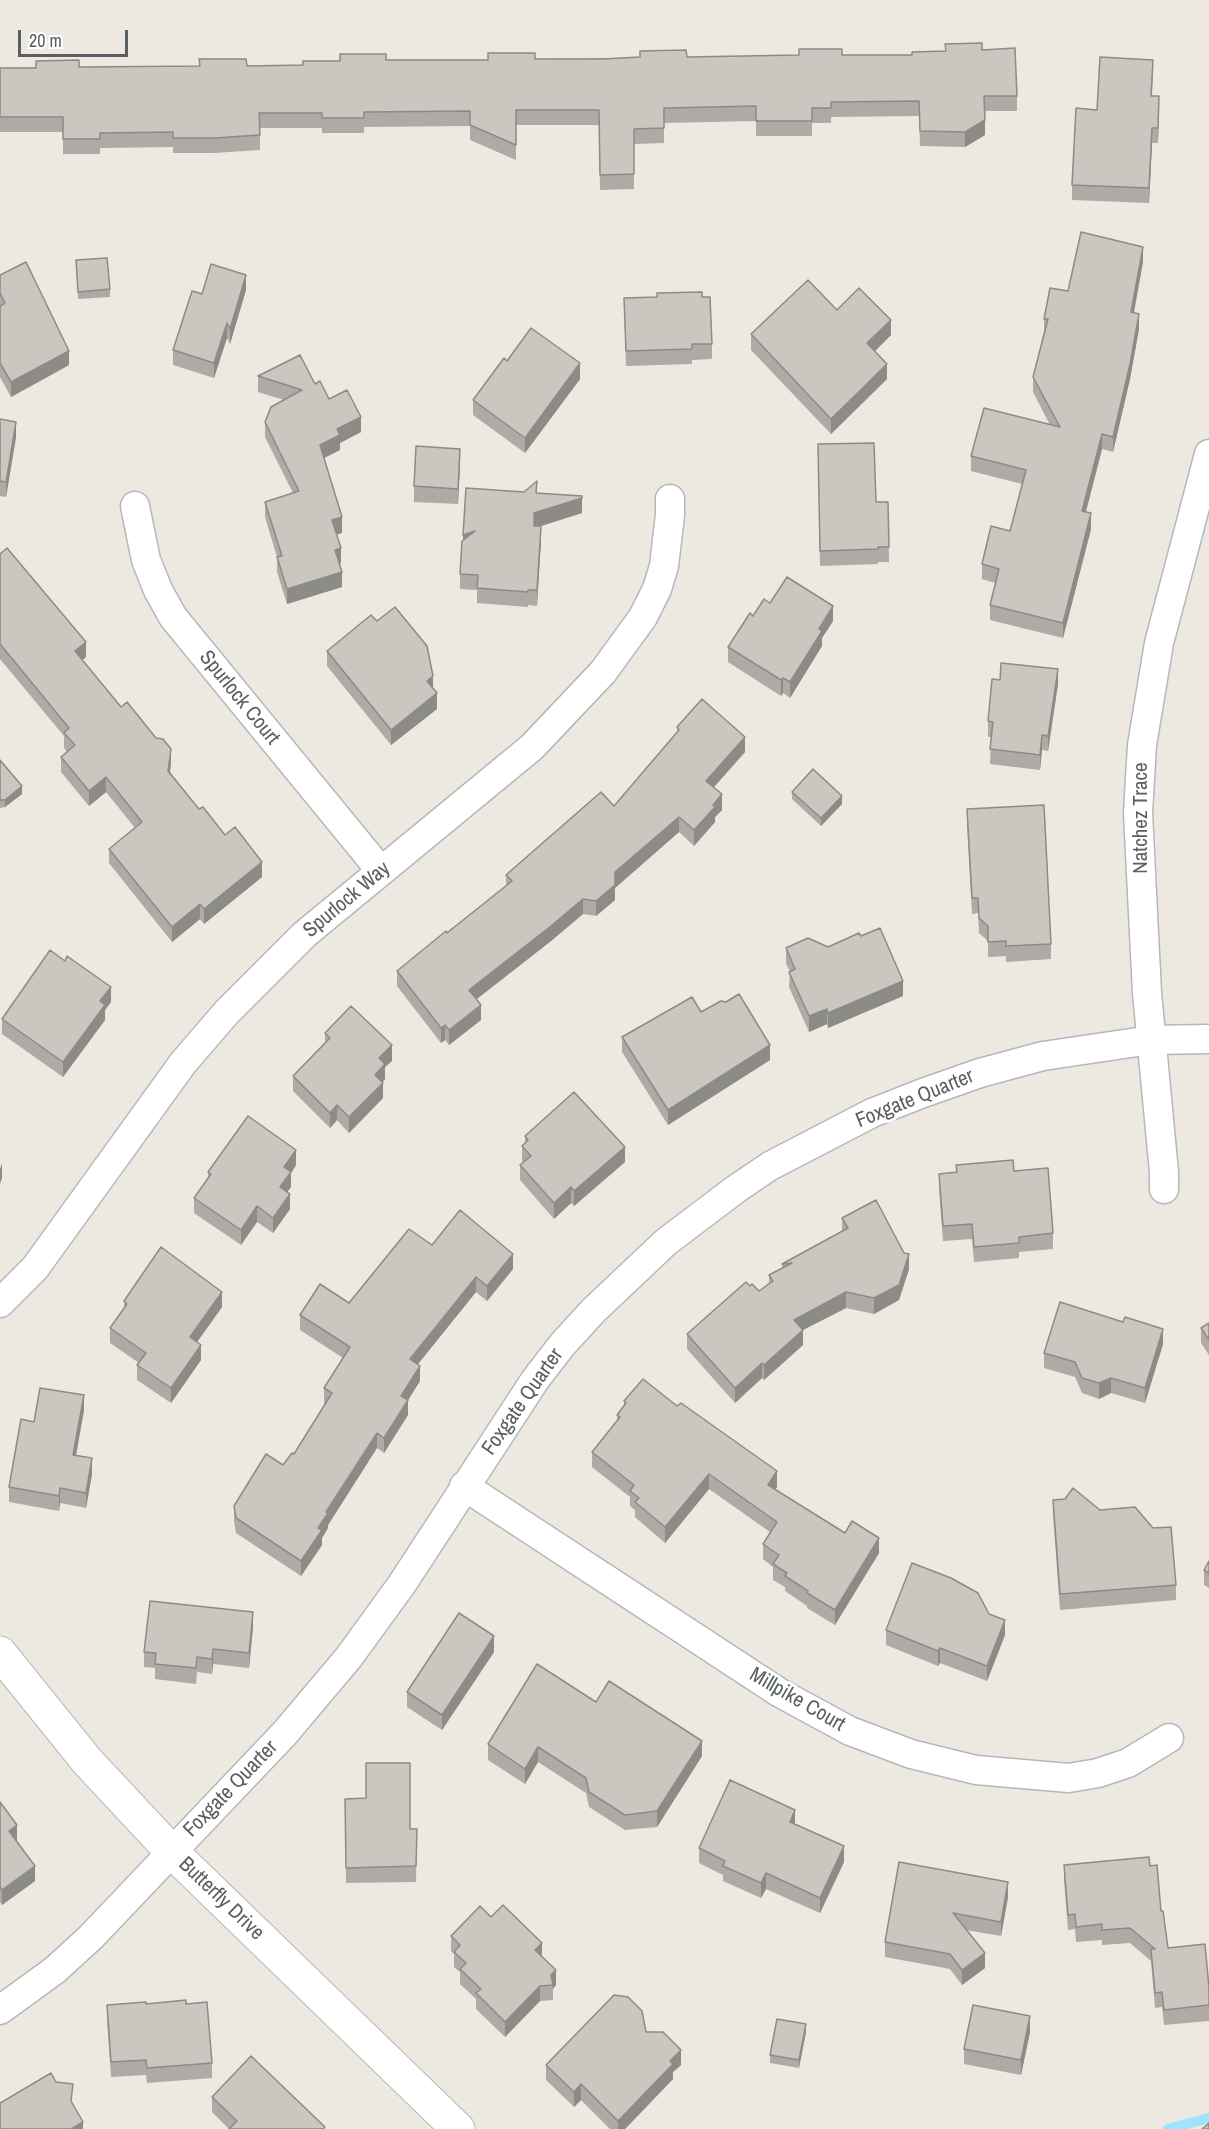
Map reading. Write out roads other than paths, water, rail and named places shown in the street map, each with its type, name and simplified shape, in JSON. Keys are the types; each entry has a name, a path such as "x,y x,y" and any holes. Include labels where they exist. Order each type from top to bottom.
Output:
{"street":[{"name":"Natchez Trace","path":"1164,1189 1147,993 1138,813 1142,745 1159,643 1209,454"},
{"name":"Spurlock Way","path":"0,1303 35,1268 183,1063 226,1013 304,934 532,747 603,672 643,617 657,589 664,566 670,515 669,500"},
{"name":"Spurlock Court","path":"135,506 146,560 158,590 173,617 381,871"},
{"name":"Foxgate Quarter","path":"0,2010 62,1963 91,1936 285,1733 349,1657 402,1584 535,1380 593,1311 666,1242 770,1166 872,1113 980,1073 1043,1056 1151,1040 1209,1039"},
{"name":"Millpike Court","path":"464,1486 780,1693 850,1731 911,1754 976,1770 1069,1778 1098,1773 1128,1763 1169,1738"},
{"name":"Butterfly Drive","path":"0,1653 87,1761 171,1851 458,2129"}],"waterway":[{"path":"1168,2129 1209,2118"}]}
